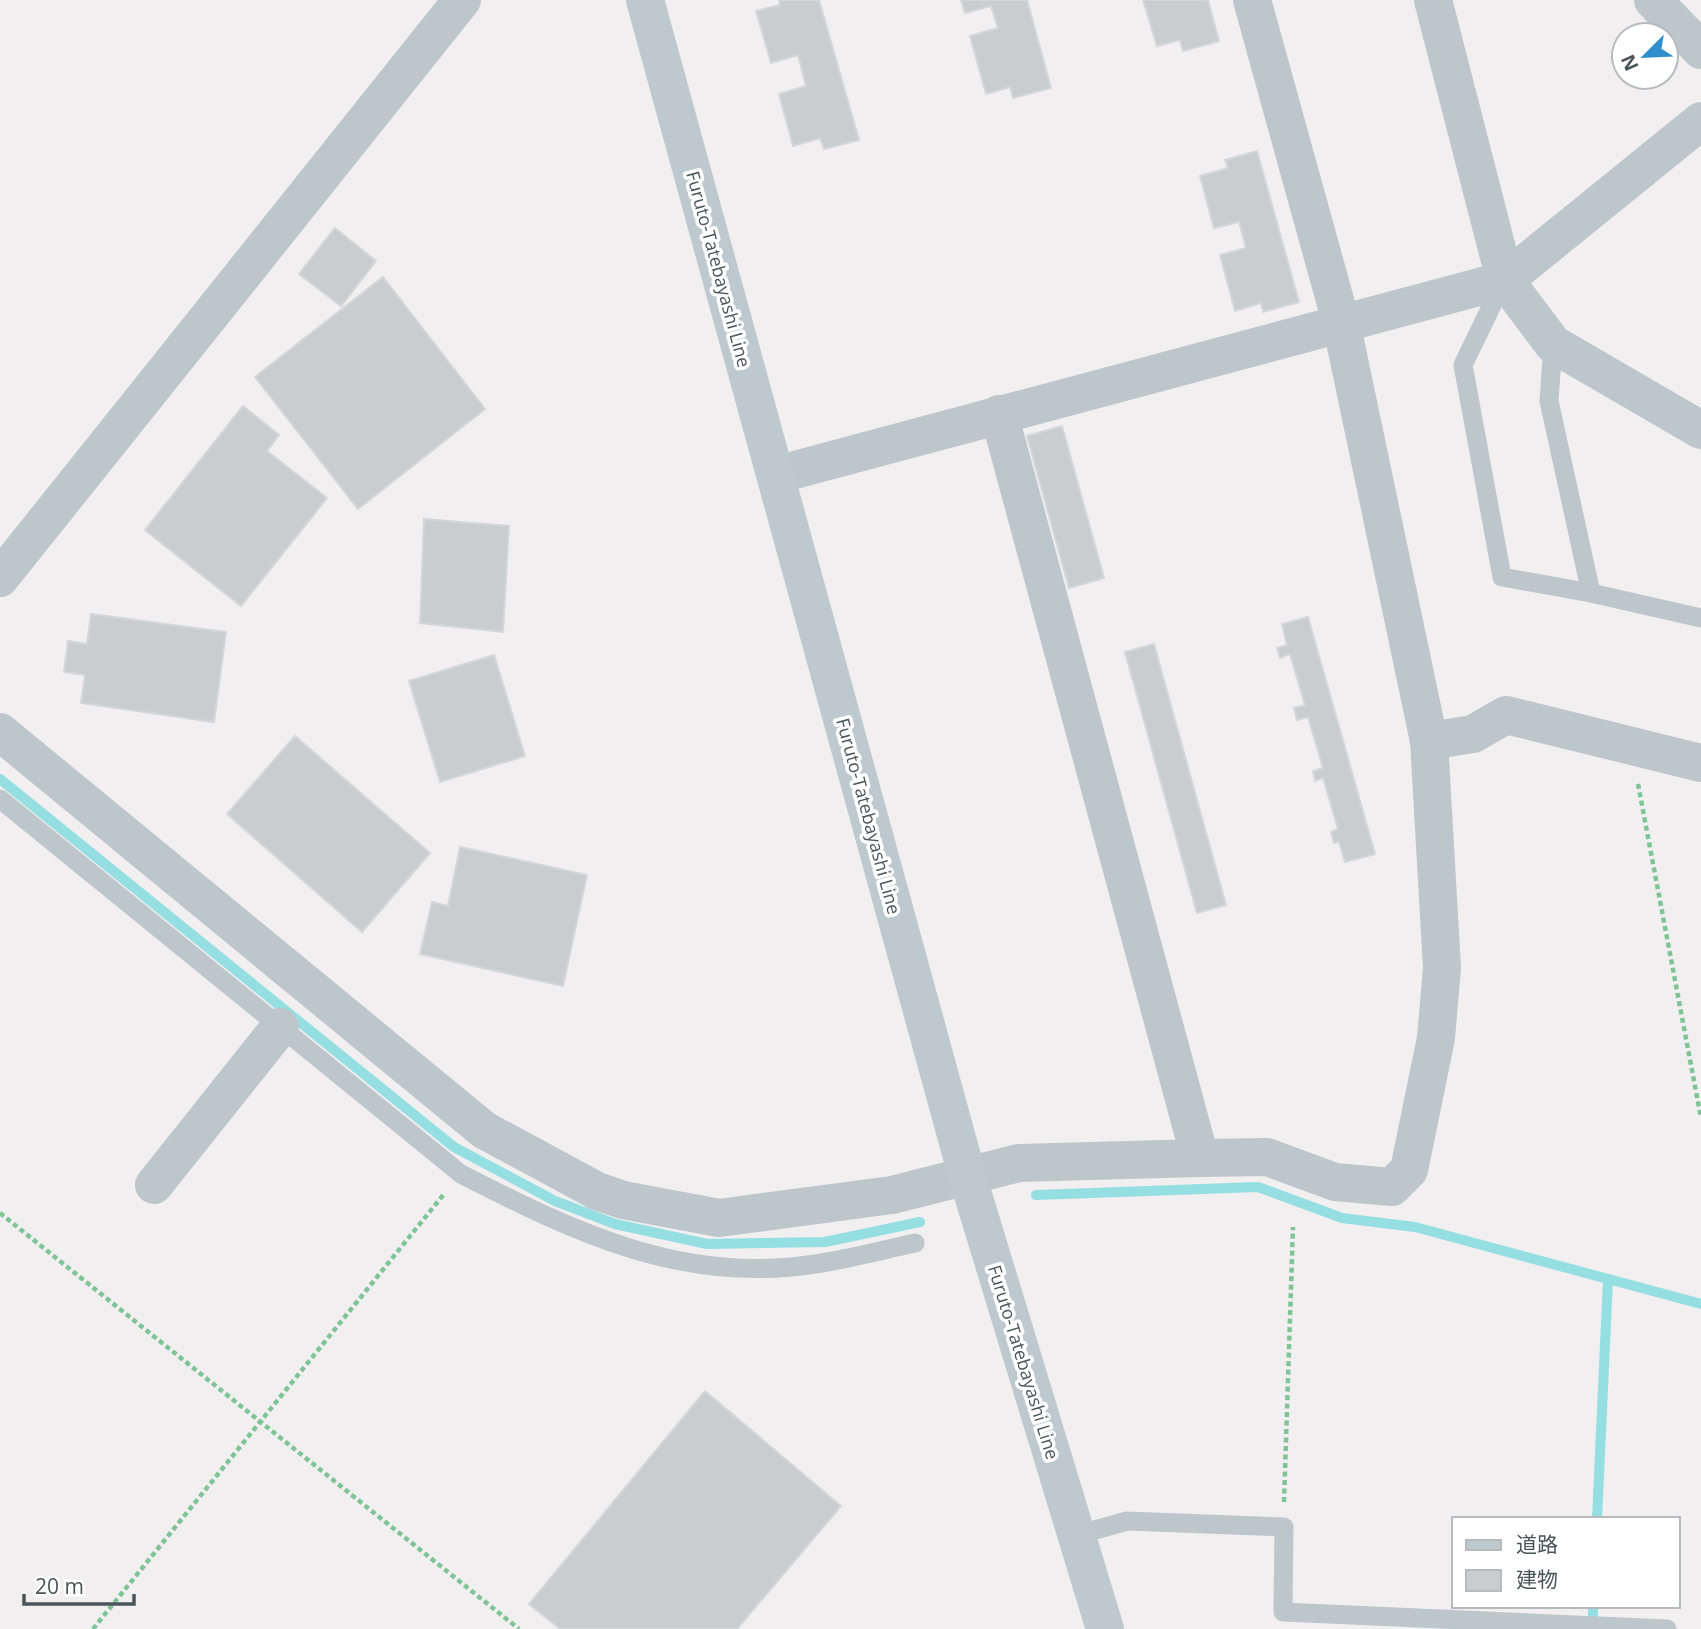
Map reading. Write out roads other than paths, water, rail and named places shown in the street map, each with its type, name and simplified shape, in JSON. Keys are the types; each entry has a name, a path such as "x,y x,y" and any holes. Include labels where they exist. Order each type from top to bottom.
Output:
{"main road":[{"name":"Furuto-Tatebayashi Line","path":"645,0 967,1175 1105,1629"}],"street":[{"path":"0,578 462,0"},
{"path":"0,732 484,1130 597,1191 623,1200 719,1218 892,1195 1019,1163 1200,1158 1267,1157 1335,1182 1392,1186 1409,1170 1436,1038 1442,968 1429,741 1341,323 1252,0"},
{"path":"1433,0 1505,280 1553,344 1701,430"},
{"path":"1653,0 1701,50"},
{"path":"776,475 1505,280 1701,121"},
{"path":"999,414 1200,1158"},
{"path":"1429,741 1473,734 1506,715 1701,762"},
{"path":"154,1185 280,1027"}],"lane":[{"path":"1505,280 1463,365 1502,577 1591,593 1701,618"},
{"path":"1553,344 1549,401 1591,593"},
{"path":"0,799 461,1174 583,1234 636,1251 707,1266 748,1268 814,1264 915,1243"},
{"path":"1077,1535 1127,1521 1284,1527 1283,1612 1667,1629"}],"waterway":[{"path":"0,779 454,1147 555,1201 615,1224 707,1244 825,1242 920,1222"},
{"path":"1036,1195 1258,1187 1342,1218 1415,1227 1701,1304"},
{"path":"1597,1517 1608,1279"},
{"path":"1593,1608 1593,1617"}]}
